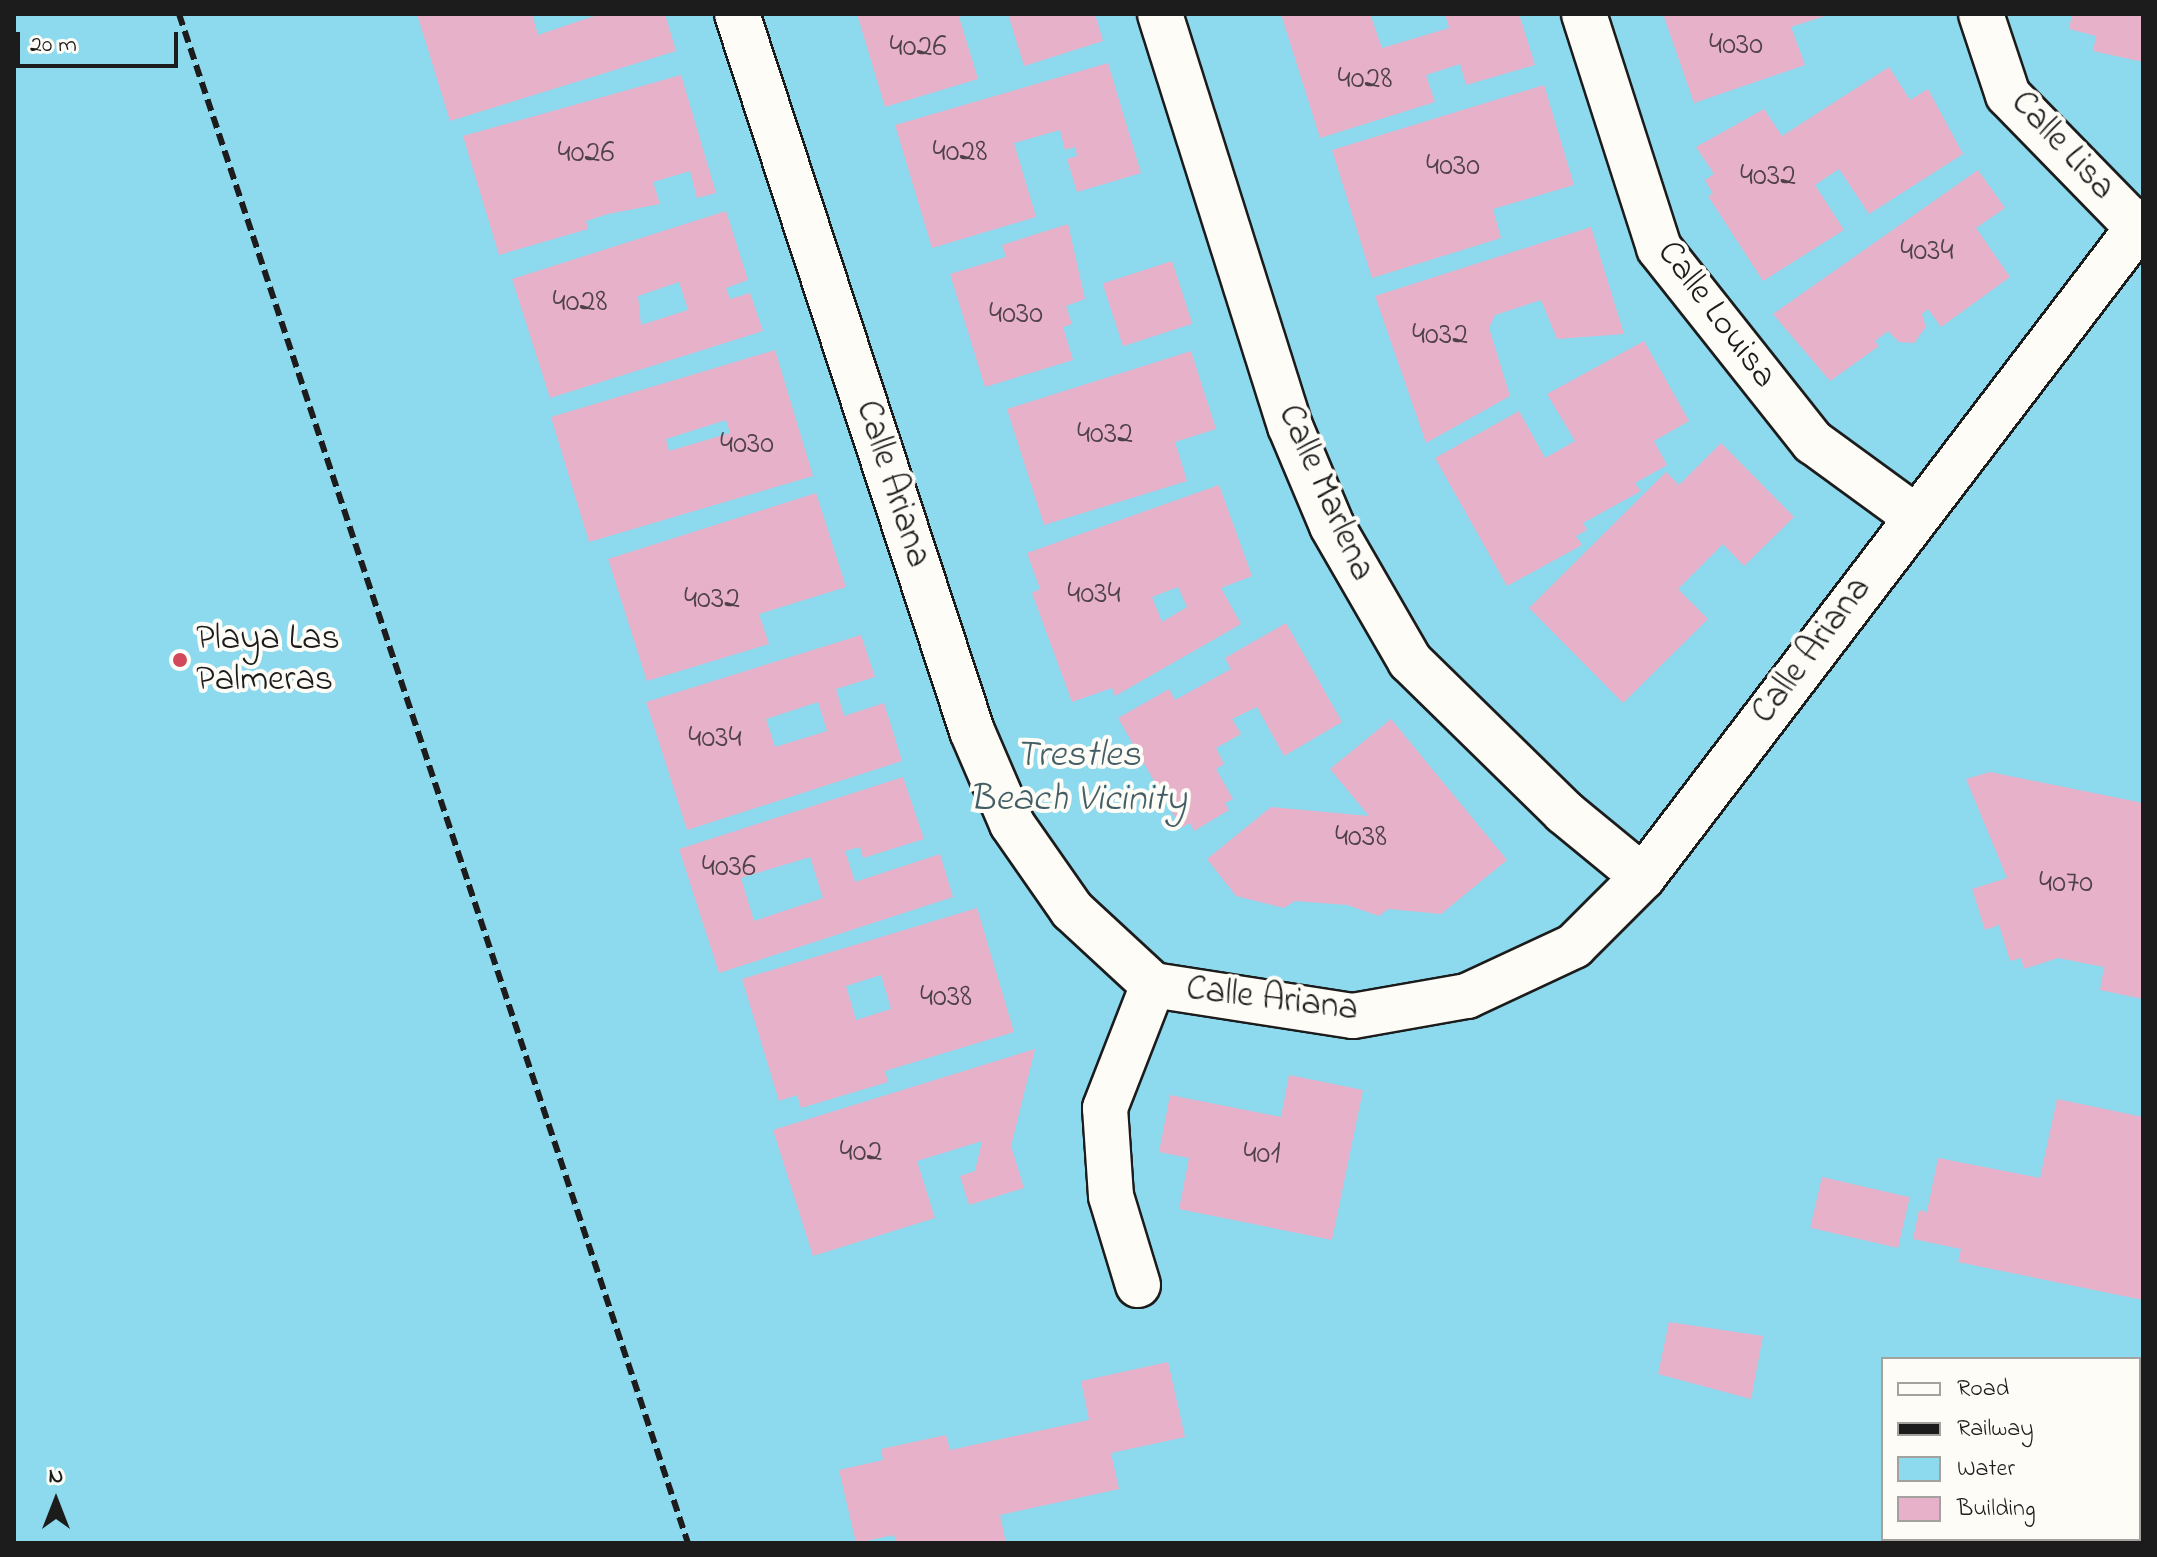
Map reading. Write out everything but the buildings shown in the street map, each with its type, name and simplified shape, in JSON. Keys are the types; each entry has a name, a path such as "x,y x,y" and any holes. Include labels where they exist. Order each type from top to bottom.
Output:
{"street":[{"name":"Calle Ariana","path":"737,14 972,731 1012,824 1072,910 1153,985 1353,1016 1467,996 1574,946 1643,877 1913,515 2140,224"},
{"name":"Calle Marlena","path":"1160,14 1290,426 1332,526 1410,661 1564,812 1643,877"},
{"name":"Calle Louisa","path":"1584,14 1659,248 1813,442 1913,515"},
{"name":"Calle Lisa","path":"1981,14 2008,95 2140,224"},
{"path":"1138,1285 1111,1196 1105,1108 1153,985"}],"water":[{"name":"Trestles Beach Vicinity","path":"14,14 2143,14 2143,1543 14,1543"}],"railway":[{"path":"179,14 688,1543"}],"place":[{"name":"Playa Las Palmeras","path":"180,660"}]}
